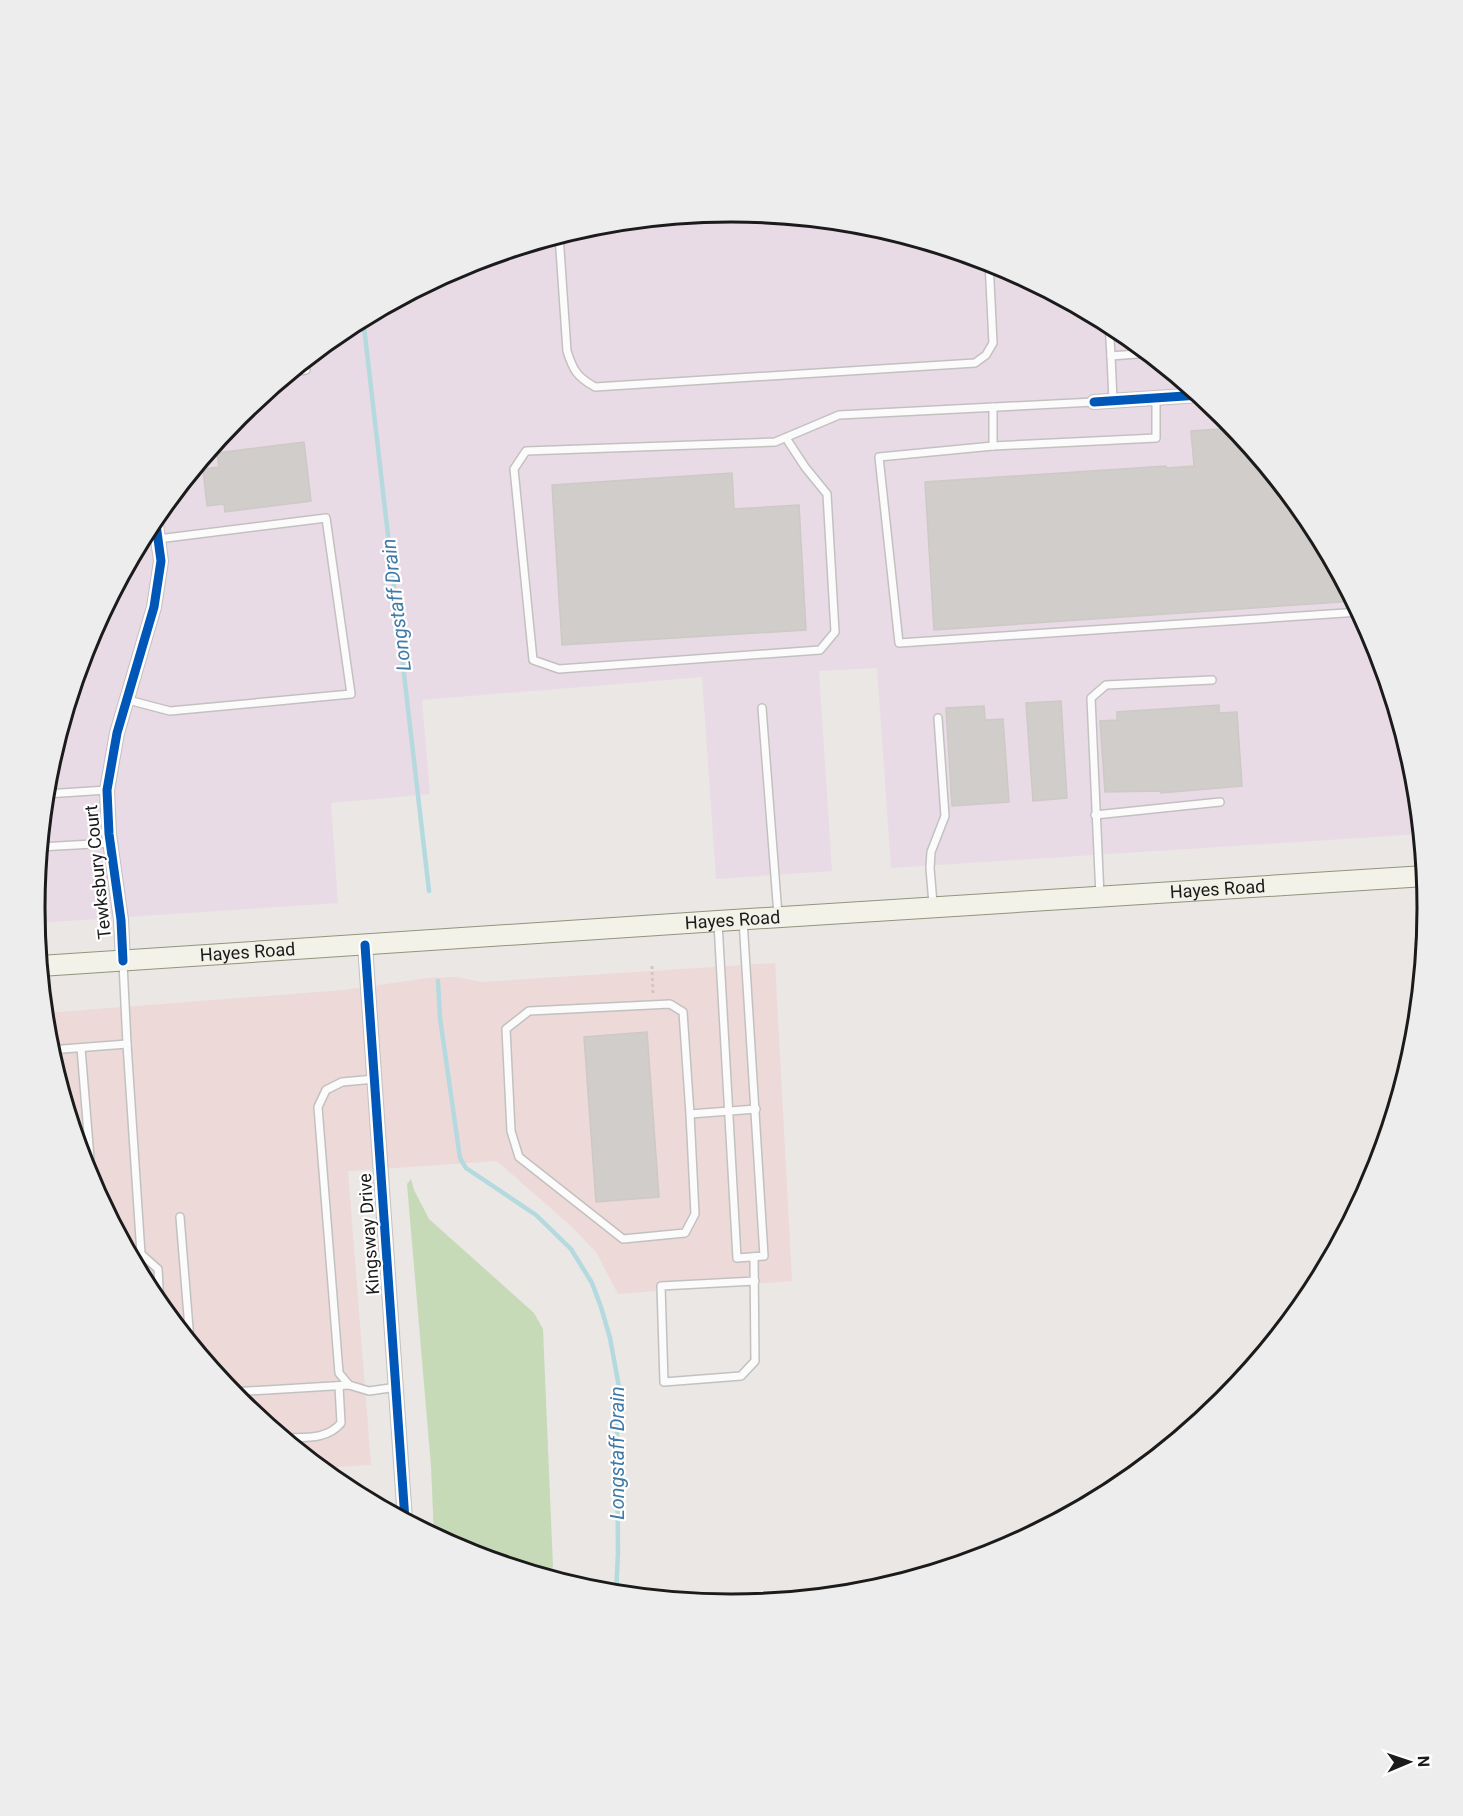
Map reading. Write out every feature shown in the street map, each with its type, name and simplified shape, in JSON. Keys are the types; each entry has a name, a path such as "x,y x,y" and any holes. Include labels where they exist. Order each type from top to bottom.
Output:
{"main road":[{"name":"Hayes Road","path":"47,966 1417,877"}],"street":[{"path":"1094,402 1188,396"},
{"name":"Tewksbury Court","path":"123,961 121,920 110,843 107,790 117,733 154,607 161,561 157,534"},
{"name":"Kingsway Drive","path":"365,945 404,1512"}],"lane":[{"path":"560,244 567,351 572,367 581,379 595,387 975,363 986,355 993,343 990,272"},
{"path":"1110,335 1113,401"},
{"path":"1111,356 1137,354"},
{"path":"1156,398 1156,438 993,446 879,456 899,643 1351,613"},
{"path":"786,438 805,467 827,494 835,632 819,650 559,669 533,660 514,469 526,452 775,442 839,415 1094,402"},
{"path":"993,407 993,446"},
{"path":"128,700 170,711 351,694 326,518 161,528"},
{"path":"1100,898 1091,698 1106,685 1212,680"},
{"path":"762,708 778,918"},
{"path":"933,907 931,852 945,816 938,718"},
{"path":"55,793 107,790"},
{"path":"1095,815 1221,802"},
{"path":"48,847 110,843"},
{"path":"718,921 737,1258 764,1256 743,920"},
{"path":"123,961 126,1044 141,1254 158,1269 159,1286"},
{"path":"670,1004 683,1012 690,1114 695,1214 685,1233 623,1239 519,1157 512,1131 506,1029 529,1011 670,1004"},
{"path":"60,1049 126,1044"},
{"path":"81,1047 89,1151"},
{"path":"349,1385 339,1373 318,1107 326,1090 342,1082 375,1079"},
{"path":"690,1114 756,1109"},
{"path":"180,1217 189,1328"},
{"path":"754,1257 755,1281 755,1362 741,1376 664,1382 661,1286 755,1281"},
{"path":"244,1391 349,1385 369,1391 397,1387"},
{"path":"295,1437 327,1435 341,1423 339,1386"}],"path":[{"path":"652,966 654,1005"}],"shaded area":[{"path":"732,221 821,227 909,245 952,258 1035,292 1075,313 1149,363 1184,392 1248,455 1276,490 1326,565 1347,604 1382,687 1395,730 1405,774 1414,834 891,868 877,668 819,671 832,871 716,879 702,677 422,700 430,794 331,803 338,903 45,922 46,863 58,774 81,687 116,604 161,527 215,455 279,392 350,337 428,292 511,258 598,235 642,227 687,223"},
{"path":"775,963 792,1281 618,1294 596,1252 571,1226 497,1161 348,1171 371,1465 334,1467 279,1424 215,1361 187,1326 137,1251 97,1171 81,1129 68,1086 53,1012 344,990 428,978 456,977 481,982"}],"green space":[{"path":"411,1179 429,1219 534,1313 543,1329 553,1567 549,1569 511,1558 434,1526 431,1466 407,1184"}],"building":[{"path":"1223,429 1248,455 1302,527 1346,602 934,630 925,482 1194,466 1191,431"},
{"path":"304,442 311,501 225,512 224,504 207,506 203,470 219,467 217,453"},
{"path":"732,473 734,509 799,505 806,630 562,645 552,485"},
{"path":"1061,701 1067,798 1033,801 1026,703"},
{"path":"1219,705 1219,713 1237,712 1242,786 1161,793 1161,791 1105,792 1100,721 1117,720 1117,712"},
{"path":"984,706 985,720 1003,719 1009,802 952,806 946,708"},
{"path":"647,1032 659,1197 596,1202 584,1037"}],"waterway":[{"name":"Longstaff Drain","path":"364,328 429,891"},
{"name":"Longstaff Drain","path":"438,981 440,1018 460,1158 466,1168 536,1215 571,1249 592,1283 601,1307 610,1338 619,1387 616,1584"}],"cycle path":[{"path":"1094,402 1188,396"},
{"path":"123,961 121,920 109,834 107,790 117,733 154,607 161,561 157,533"},
{"path":"365,945 404,1512"}]}
